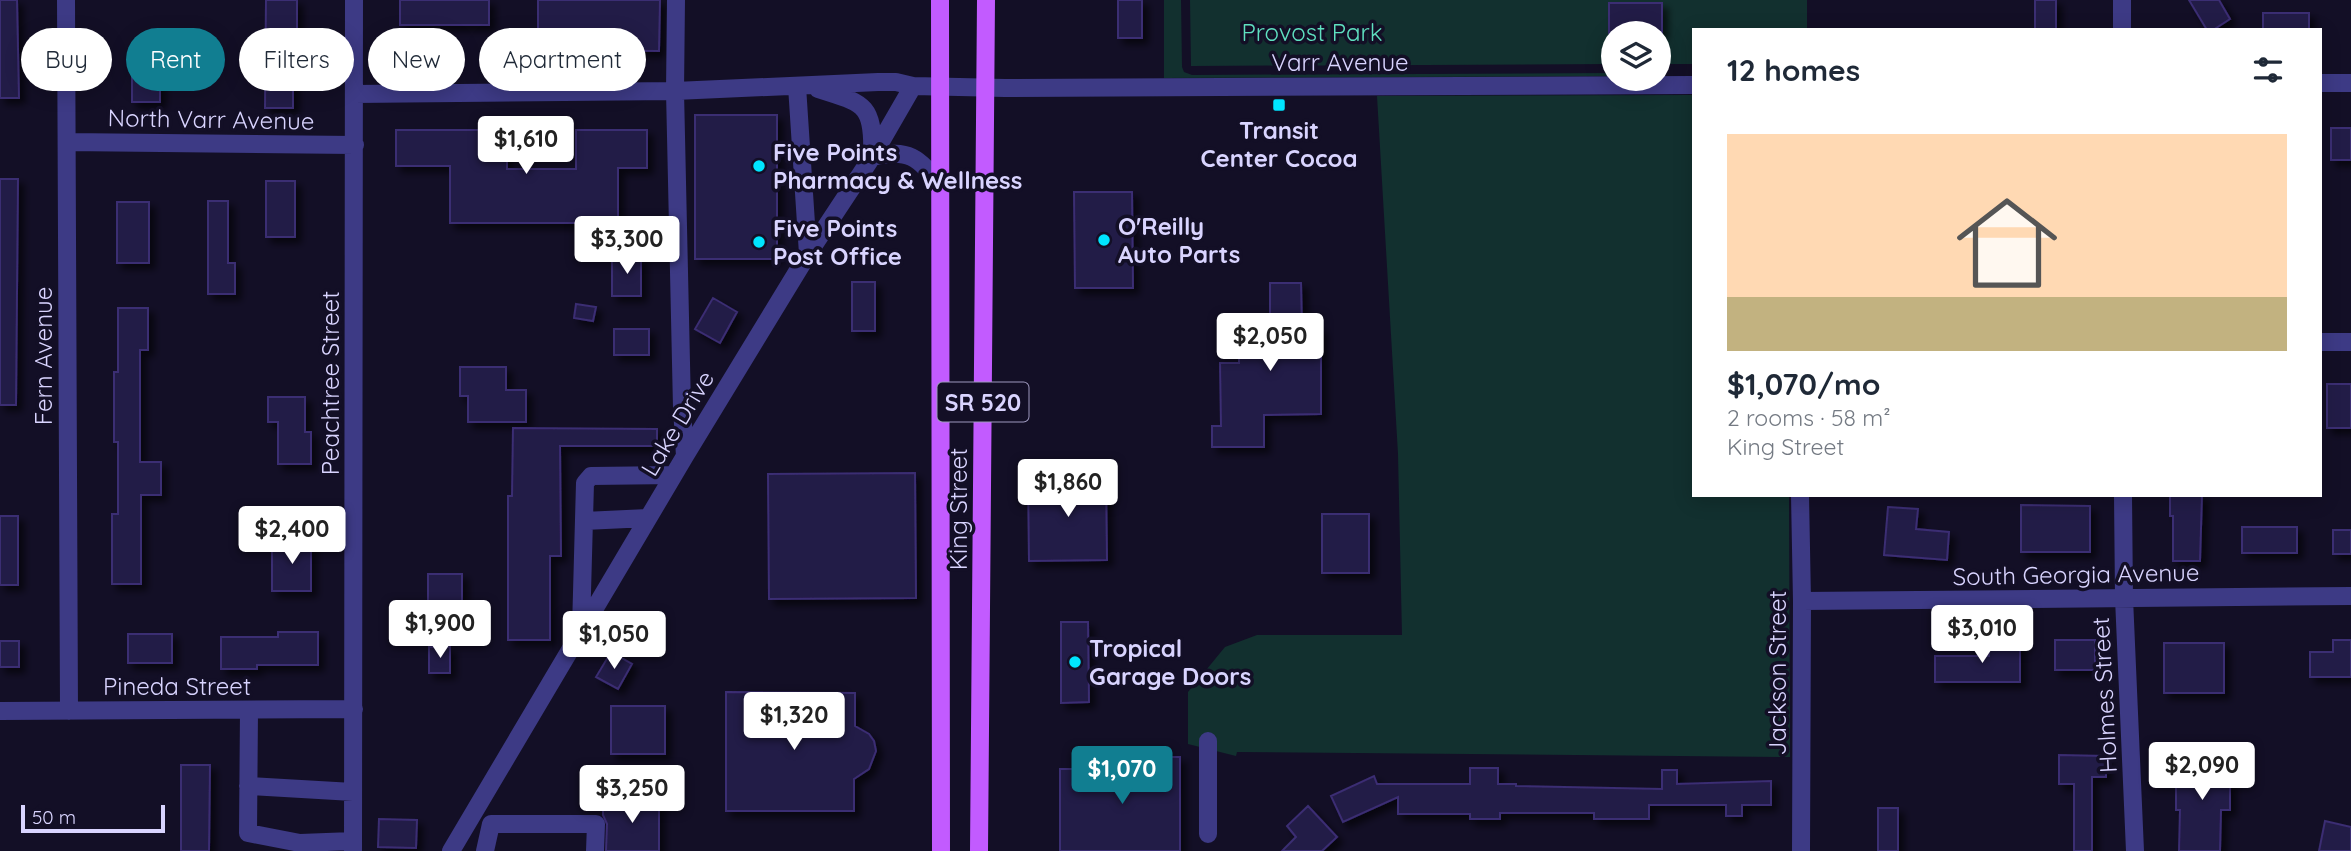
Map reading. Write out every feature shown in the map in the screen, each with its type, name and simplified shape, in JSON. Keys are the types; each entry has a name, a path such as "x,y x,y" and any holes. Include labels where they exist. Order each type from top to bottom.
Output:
{"main road":[{"name":"King Street","path":"940,0 942,851"},
{"name":"King Street","path":"979,851 986,0"}],"street":[{"name":"Fern Avenue","path":"66,0 69,711"},
{"name":"Peachtree Street","path":"353,846 354,0"},
{"path":"676,0 675,91 685,456"},
{"path":"2122,0 2122,28"},
{"path":"354,94 675,91 896,82 913,86 986,88"},
{"path":"2322,83 2351,83"},
{"name":"Varr Avenue","path":"986,88 1692,85"},
{"path":"802,86 857,102 867,112 873,131 872,157 897,153 912,156 923,163 941,186"},
{"path":"802,86 808,254"},
{"name":"Lake Drive","path":"456,844 685,456 808,254 872,157 913,86"},
{"name":"North Varr Avenue","path":"67,142 355,145"},
{"path":"2322,342 2351,342"},
{"path":"581,631 585,483 591,476 674,475"},
{"name":"Jackson Street","path":"1800,497 1801,851"},
{"name":"Holmes Street","path":"2123,497 2124,598 2135,851"},
{"path":"584,521 648,518"},
{"name":"South Georgia Avenue","path":"1802,601 2351,596"},
{"name":"Pineda Street","path":"0,711 354,709"},
{"path":"249,710 248,832 300,843 353,846"},
{"path":"1208,741 1208,834"},
{"path":"247,786 353,792"},
{"path":"456,844 486,846 491,824 596,824 595,851"}],"green space":[{"path":"1164,0 1181,0 1182,67 1184,72 1192,75 1601,73 1601,76 1164,78"},
{"name":"Provost Park","path":"1190,0 1807,0 1807,28 1692,28 1692,64 1671,64 1671,21 1601,21 1601,64 1191,66"},
{"path":"1692,95 1692,497 1789,497 1790,757 1237,752 1236,756 1188,744 1188,692 1225,647 1257,635 1402,635 1398,454 1377,96"}],"building":[{"path":"0,0 17,0 19,98 0,98"},
{"path":"266,0 297,0 297,28 266,28"},
{"path":"400,0 489,0 489,25 400,25"},
{"path":"538,0 660,0 659,51 646,51 646,28 538,28"},
{"path":"1118,0 1142,0 1142,38 1118,38"},
{"path":"2035,0 2056,0 2056,28 2035,28"},
{"path":"2189,0 2219,0 2230,19 2216,28 2206,28"},
{"path":"1609,3 1662,3 1662,21 1609,21"},
{"path":"2263,13 2309,13 2309,28 2263,28"},
{"path":"132,91 160,91 160,102 132,102"},
{"path":"265,91 293,91 293,108 265,108"},
{"path":"695,115 777,115 777,259 695,259"},
{"path":"2331,128 2351,128 2351,160 2331,160"},
{"path":"396,130 497,130 497,150 507,150 507,169 576,169 576,130 647,130 647,168 618,168 618,223 450,223 450,166 396,166"},
{"path":"0,179 18,179 16,405 0,405"},
{"path":"266,181 295,181 295,237 266,237"},
{"name":"O'Reilly Auto Parts","path":"1074,192 1132,192 1133,288 1075,288"},
{"path":"208,201 228,201 228,263 235,263 235,294 208,294"},
{"path":"117,202 149,202 149,263 117,263"},
{"path":"612,257 641,257 641,296 612,296"},
{"path":"852,282 875,282 875,331 852,331"},
{"path":"1270,283 1301,283 1302,328 1321,328 1321,414 1264,415 1264,447 1212,447 1212,426 1221,426 1220,363 1239,363 1239,327 1270,326"},
{"path":"713,298 737,312 720,343 695,329"},
{"path":"576,304 596,307 593,321 574,318"},
{"path":"118,308 148,308 148,350 140,350 140,462 161,462 161,495 141,495 141,584 112,584 112,514 118,514 114,372 118,372"},
{"path":"614,329 649,329 649,355 614,355"},
{"path":"460,367 506,367 506,390 526,390 526,422 468,422 468,396 460,396"},
{"path":"2327,384 2351,384 2351,428 2327,428"},
{"path":"268,397 305,397 305,432 311,432 311,464 278,464 278,422 268,422"},
{"path":"513,428 657,429 657,446 560,446 561,556 550,556 550,640 508,640 508,496 512,496"},
{"path":"915,473 916,598 769,599 768,474"},
{"path":"1106,477 1107,560 1029,561 1028,478"},
{"path":"2170,497 2202,497 2200,561 2173,561 2173,516 2170,516"},
{"path":"2021,505 2090,506 2090,552 2021,552"},
{"path":"1888,507 1918,509 1916,529 1949,532 1947,560 1884,555"},
{"path":"1322,514 1369,514 1369,573 1322,573"},
{"path":"0,516 18,516 18,585 0,585"},
{"path":"2242,527 2297,527 2297,553 2242,553"},
{"path":"2333,530 2351,530 2351,554 2333,554"},
{"path":"272,540 311,540 311,591 272,591"},
{"path":"428,574 462,574 462,610 428,610"},
{"name":"Tropical Garage Doors","path":"1061,622 1088,622 1089,702 1061,703"},
{"path":"278,632 318,632 318,665 257,665 257,669 221,669 221,637 278,637"},
{"path":"128,634 172,634 172,663 128,663"},
{"path":"2055,640 2095,640 2095,670 2055,670"},
{"path":"2333,640 2351,640 2351,677 2310,677 2310,652 2333,652"},
{"path":"0,641 19,641 19,667 0,667"},
{"path":"1989,641 2020,641 2020,682 1935,682 1935,656 1989,656"},
{"path":"2164,643 2224,643 2224,693 2164,693"},
{"path":"429,647 450,647 450,673 429,673"},
{"path":"611,652 632,664 618,689 596,677"},
{"path":"726,692 855,693 855,726 869,734 876,751 869,769 854,779 854,811 726,811"},
{"path":"611,706 665,706 665,754 611,754"},
{"path":"2059,755 2106,756 2106,777 2092,777 2092,851 2074,851 2074,784 2059,784"},
{"path":"1114,757 1180,757 1180,851 1060,851 1060,769 1114,769"},
{"path":"2176,760 2230,760 2230,810 2221,810 2220,851 2179,851 2180,810 2176,810"},
{"path":"181,765 210,765 209,851 181,851"},
{"path":"1470,768 1498,768 1498,784 1516,786 1662,789 1662,770 1677,770 1677,784 1771,781 1771,805 1742,805 1742,816 1726,816 1726,805 1649,805 1649,819 1594,819 1594,813 1500,813 1500,819 1470,819 1470,814 1398,814 1398,797 1343,822 1331,796 1374,776 1377,784 1470,784"},
{"path":"603,800 659,800 659,851 606,851 607,824 603,815"},
{"path":"1308,806 1337,837 1322,851 1282,851 1296,837 1287,826"},
{"path":"1878,808 1898,808 1898,851 1878,851"},
{"path":"379,819 417,820 416,848 378,847"},
{"path":"2325,821 2351,827 2351,851 2319,851"}],"place":[{"name":"Transit Center Cocoa","path":"1279,105"},
{"name":"Five Points Pharmacy & Wellness","path":"759,166"},
{"name":"O'Reilly Auto Parts","path":"1104,240"},
{"name":"Five Points Post Office","path":"759,242"},
{"name":"Tropical Garage Doors","path":"1075,662"}]}
